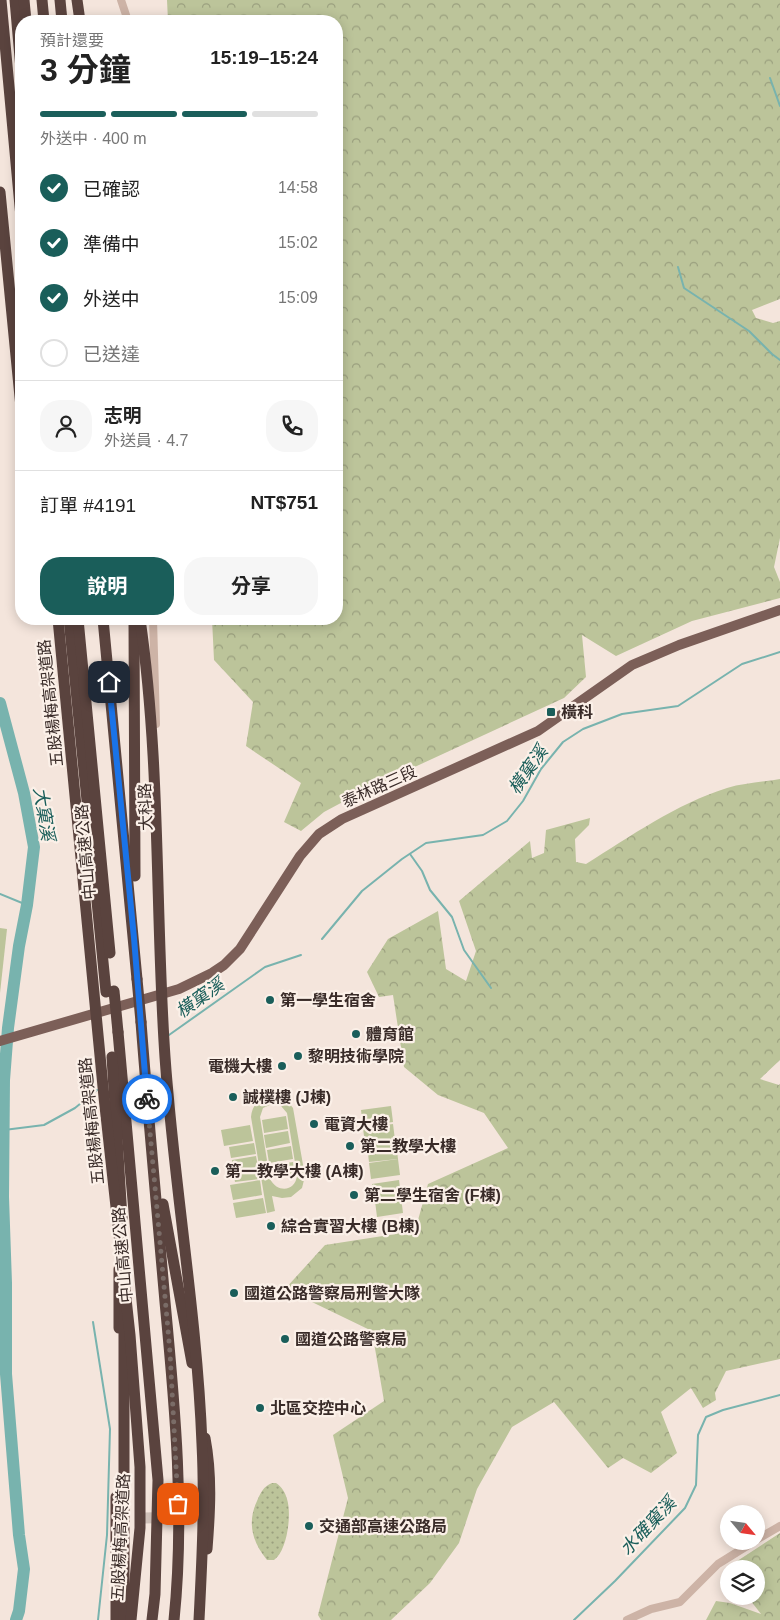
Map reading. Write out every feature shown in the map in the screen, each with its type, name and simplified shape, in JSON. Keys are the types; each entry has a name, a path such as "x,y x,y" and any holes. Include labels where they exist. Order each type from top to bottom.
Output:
{"highway":[{"path":"1,0 15,152"},
{"path":"15,0 16,15"},
{"path":"24,0 25,15"},
{"path":"42,0 43,15"},
{"path":"60,0 61,15"},
{"path":"73,0 74,15"},
{"path":"77,0 79,15"},
{"path":"0,192 15,345"},
{"path":"53,625 86,795"},
{"name":"五股楊梅高架道路","path":"59,625 134,1382 140,1467 140,1528 131,1620"},
{"path":"70,625 86,795 110,992"},
{"name":"中山高速公路","path":"79,625 110,992 158,1480 155,1594 152,1620"},
{"path":"104,625 170,1352 178,1485 178,1541 174,1620"},
{"path":"134,625 134,938"},
{"path":"141,625 148,676 152,732 157,888 172,1148 195,1353 202,1442 203,1540 198,1620"},
{"path":"114,1032 119,1202 116,1620"},
{"path":"116,1102 121,1189 124,1304 124,1620"},
{"path":"151,1150 176,1272 210,1464 210,1516 205,1576 198,1620"},
{"path":"196,1517 210,1516"},
{"path":"123,1519 144,1518"}],"main road":[{"name":"泰林路三段","path":"0,1040 163,994 201,980 233,957 247,939 300,856 320,834 342,819 538,731 632,665 679,645 780,610"}],"street":[{"path":"121,0 126,15"},
{"name":"大科路","path":"153,625 163,994"},
{"path":"765,1535 780,1526"},
{"path":"627,1620 651,1609 680,1602 718,1564 741,1550"}],"green space":[{"path":"167,0 780,0 780,299 752,310 756,318 773,323 780,321 780,538 774,567 780,582 780,598 692,621 616,656 582,635 586,677 564,698 367,789 324,812 301,831 284,822 301,783 246,746 253,702 214,660 212,625 343,625 343,15 168,15"},
{"path":"780,779 780,1060 760,1079 780,1084 780,1359 726,1371 715,1393 716,1400 703,1408 691,1388 661,1412 677,1453 651,1473 623,1458 608,1468 554,1402 512,1427 477,1489 459,1543 430,1583 391,1620 321,1620 318,1615 348,1498 333,1435 384,1401 372,1331 285,1289 325,1245 415,1231 428,1184 508,1148 484,1113 438,1095 404,1067 393,995 379,997 367,972 388,939 438,911 446,969 466,981 476,951 459,901 530,841 532,858 544,853 546,830 590,818 589,825 575,839 576,862 586,864 654,821 708,795 733,786"},
{"path":"0,928 7,929 0,993"},
{"path":"269,1095 284,1097 293,1108 305,1176 302,1188 291,1197 272,1196 275,1211 267,1213 251,1117 254,1106","holes":["272,1104 281,1106 287,1113 297,1175 293,1184 286,1189 277,1187 270,1179 260,1117 263,1108"]},
{"path":"391,1106 393,1122 363,1126 361,1110"},
{"path":"286,1116 288,1129 264,1133 262,1120"},
{"path":"393,1124 395,1140 365,1144 363,1128"},
{"path":"250,1125 253,1141 224,1146 221,1130"},
{"path":"288,1131 290,1143 266,1148 264,1135"},
{"path":"396,1142 398,1159 369,1162 367,1145"},
{"path":"254,1143 256,1154 231,1158 229,1147"},
{"path":"291,1146 293,1159 269,1163 267,1150"},
{"path":"256,1156 258,1167 233,1171 232,1160"},
{"path":"398,1159 400,1175 371,1179 369,1163"},
{"path":"293,1162 295,1174 271,1178 269,1166"},
{"path":"258,1168 259,1179 235,1182 233,1172"},
{"path":"260,1180 262,1195 233,1200 230,1185"},
{"path":"399,1180 401,1196 374,1200 372,1184"},
{"path":"401,1197 403,1213 377,1217 375,1201"},
{"path":"263,1198 266,1213 236,1218 233,1203"},
{"path":"272,1483 276,1483 282,1488 285,1494 289,1523 282,1549 274,1560 267,1560 255,1539 252,1517 261,1492"},
{"path":"780,1533 780,1620 706,1620 716,1601 720,1602 720,1605 736,1605 761,1614 754,1605 765,1605 765,1560 739,1560 754,1550 765,1550 765,1543"}],"waterway":[{"path":"770,78 780,106"},
{"path":"678,267 684,288 749,331 780,360"},
{"name":"橫窠溪","path":"322,939 362,891 402,859 426,843 483,835 507,821 523,801 541,769 563,742 583,729 622,714 678,706 742,664 780,652"},
{"name":"大窠溪","path":"0,703 24,793 34,847 8,1028 4,1080 3,1197 6,1283 6,1374 19,1535 24,1569 19,1611 16,1620"},
{"path":"410,854 422,871 430,890 452,917 464,950 491,988"},
{"path":"0,894 27,905"},
{"name":"橫窠溪","path":"169,1035 265,967 301,955"},
{"name":"橫窠溪","path":"4,1130 44,1125 75,1108 97,1090"},
{"path":"93,1322 110,1429 107,1535 98,1620"},
{"name":"水確窠溪","path":"574,1620 615,1581 685,1508 696,1485 698,1435 706,1417 723,1410 780,1395"}],"tunnel":[{"path":"144,1518 196,1517"}],"way so far":[{"path":"147,1099 170,1352 178,1504"}],"place":[{"name":"橫科","path":"551,712"},
{"name":"第一學生宿舍","path":"270,1000"},
{"name":"體育館","path":"356,1034"},
{"name":"黎明技術學院","path":"298,1056"},
{"name":"電機大樓","path":"282,1066"},
{"name":"誠樸樓 (J棟)","path":"233,1097"},
{"name":"電資大樓","path":"314,1124"},
{"name":"第二教學大樓","path":"350,1146"},
{"name":"第一教學大樓 (A棟)","path":"215,1171"},
{"name":"第二學生宿舍 (F棟)","path":"354,1195"},
{"name":"綜合實習大樓 (B棟)","path":"271,1226"},
{"name":"國道公路警察局刑警大隊","path":"234,1293"},
{"name":"國道公路警察局","path":"285,1339"},
{"name":"北區交控中心","path":"260,1408"},
{"name":"交通部高速公路局","path":"309,1526"}],"route":[{"path":"109,682 134,938 147,1099"}]}
